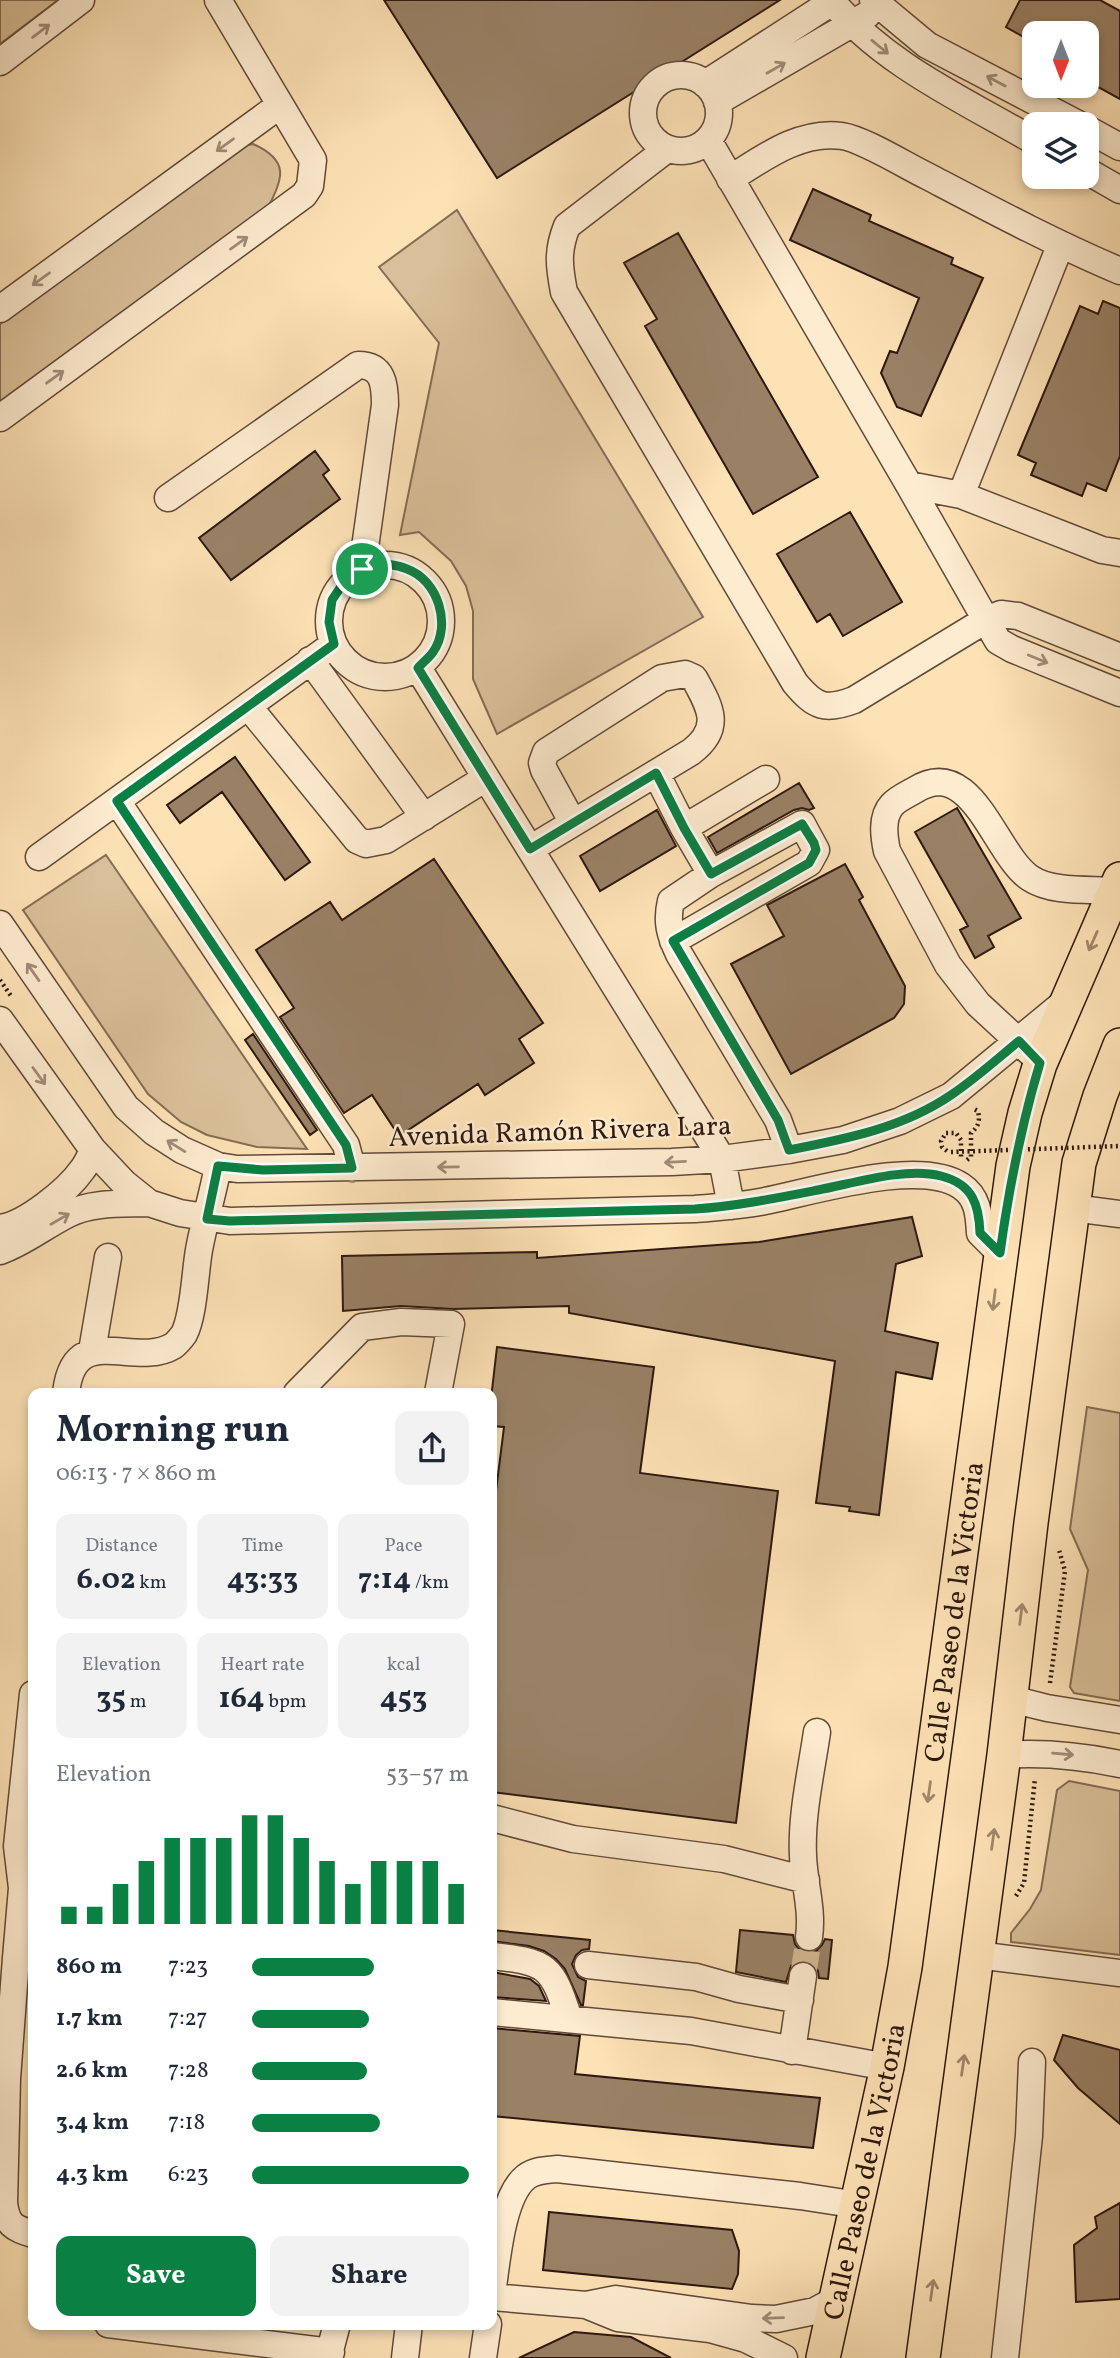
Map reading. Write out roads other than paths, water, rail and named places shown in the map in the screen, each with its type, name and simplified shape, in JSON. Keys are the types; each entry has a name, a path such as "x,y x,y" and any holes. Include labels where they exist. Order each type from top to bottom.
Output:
{"main road":[{"name":"Calle Paseo de la Victoria","path":"822,2358 858,2205 905,1966 1000,1253 1013,1166 1025,1114 1030,1052 1066,1001 1118,885"},
{"path":"923,2358 1004,1755 1031,1523 1079,1163 1110,1101 1120,1045"}],"street":[{"path":"0,62 81,0"},
{"path":"0,418 304,195 310,186 313,160 218,0"},
{"path":"711,93 833,0 853,24 886,52 918,74 1022,134"},
{"path":"711,93 853,24 877,4 927,45 1055,112"},
{"path":"681,75 694,78 711,93 718,123 708,140 689,150 667,149 656,142 648,132 644,120 644,106 648,94 657,84 681,75"},
{"path":"0,309 280,105"},
{"path":"730,179 774,150 812,138 843,136 1060,246 1120,271"},
{"path":"1099,136 1120,147"},
{"path":"708,140 998,641 1120,692"},
{"path":"667,149 567,226 559,245 559,269 564,292 795,683 809,701 823,706 838,706 854,700 984,621 1001,614 1018,616 1120,657"},
{"path":"1099,178 1120,190"},
{"path":"961,495 1060,246"},
{"path":"168,498 358,365 368,365 376,369 383,378 385,405 362,569"},
{"path":"909,485 961,495 1102,550 1120,553"},
{"path":"386,564 409,569 428,583 440,604 442,628 434,650 418,668 399,676 380,677 360,672 345,660 334,644 329,622 332,600 344,582 362,569 386,564"},
{"path":"38,857 334,644"},
{"path":"310,660 424,817"},
{"path":"418,668 722,1158 732,1206"},
{"path":"530,849 656,773 699,746 710,724 711,709 694,678 685,674 663,678 546,752 542,763 544,770 573,823"},
{"path":"248,706 357,840 366,844 377,844 486,778"},
{"path":"656,773 711,874"},
{"path":"684,828 766,779"},
{"path":"1030,1052 978,1004 948,965 887,851 885,818 892,804 922,786 937,782 957,786 970,796 1015,863 1030,878 1044,884 1065,887 1118,885"},
{"path":"117,801 346,1145 352,1168"},
{"path":"673,941 809,863 816,850 802,824 711,874 671,901 667,915 668,929 673,941 778,1120 789,1150"},
{"name":"Avenida Ramón Rivera Lara","path":"0,924 126,1107 155,1132 182,1150 218,1166 263,1170 672,1162 789,1150 844,1140 900,1121 1030,1052"},
{"path":"0,1020 10,1055 93,1150 124,1183 149,1203"},
{"path":"0,1228 23,1220 56,1196 82,1170 93,1150"},
{"path":"67,1388 68,1378 79,1359 92,1351 157,1351 174,1345 184,1334 218,1166"},
{"path":"0,1251 28,1239 68,1214 108,1204 149,1203 207,1219 230,1221 732,1206 878,1178 924,1174 942,1177 963,1186 973,1197 979,1210 980,1233 1000,1253"},
{"path":"1073,1208 1120,1214"},
{"path":"92,1351 108,1257"},
{"path":"303,1388 362,1326 401,1322 451,1324 439,1388"},
{"path":"1011,1699 1120,1720"},
{"path":"809,1937 810,1908 803,1832 817,1732"},
{"path":"28,1742 17,1846 27,1891 25,1958 7,2079 4,2203 7,2219 13,2228 28,2232"},
{"path":"1004,1755 1072,1755 1120,1764"},
{"path":"497,1819 573,1839 724,1859 806,1880"},
{"path":"977,1955 1120,1973"},
{"path":"497,1957 523,1960 546,1969 560,1990 569,2019"},
{"path":"588,1965 696,1977 739,1989 801,1988 792,2051"},
{"path":"497,2012 691,2031 887,2067"},
{"path":"1006,2358 1029,2136 1032,2062"},
{"path":"497,2265 504,2223 513,2195 519,2184 538,2171 571,2171 800,2196 858,2205"},
{"path":"497,2296 586,2305 618,2318 711,2320 776,2319 815,2311 837,2299"},
{"path":"711,2320 784,2358"},
{"path":"151,2330 330,2355 336,2330"},
{"path":"405,2358 408,2330"},
{"path":"483,2358 487,2330"}],"tunnel":[{"path":"803,1976 809,1937"}]}
